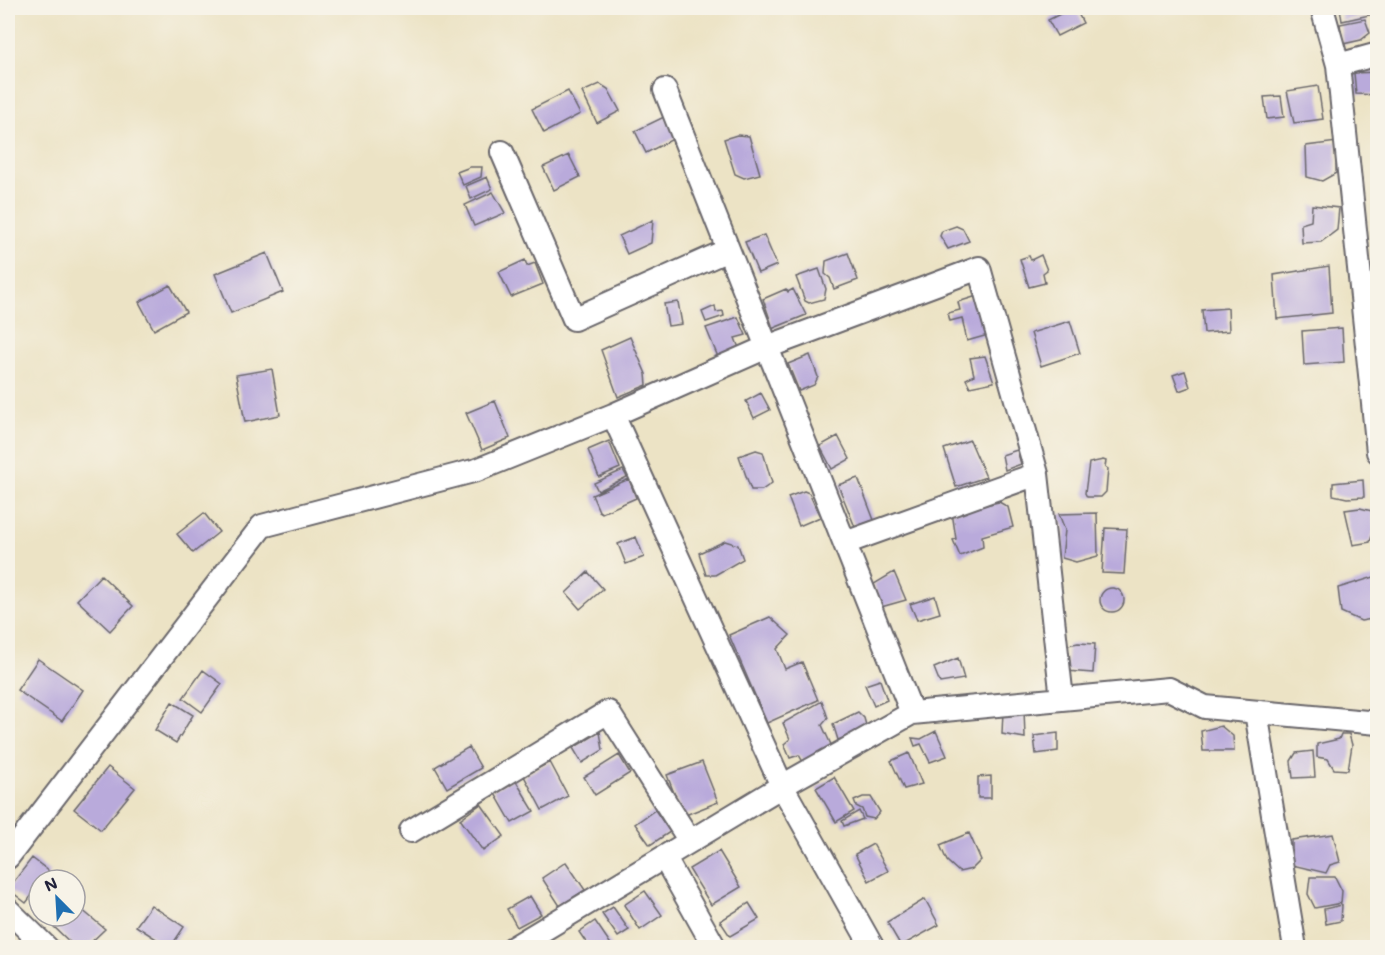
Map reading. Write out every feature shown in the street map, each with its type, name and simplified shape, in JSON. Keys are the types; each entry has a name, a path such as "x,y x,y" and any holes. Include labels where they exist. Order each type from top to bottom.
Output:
{"street":[{"path":"1322,8 1338,65 1377,452"},
{"path":"1338,65 1377,54"},
{"path":"665,90 912,713"},
{"path":"502,152 574,319 728,250"},
{"path":"8,857 262,526 477,470 613,415 767,347 979,268 1038,474 1062,699"},
{"path":"613,415 782,786 873,948"},
{"path":"845,543 1038,474"},
{"path":"513,948 782,786 912,713 1169,689 1205,707 1377,723"},
{"path":"411,831 608,712 690,841"},
{"path":"1256,712 1295,948"},
{"path":"664,856 715,948"},
{"path":"8,910 47,948"}],"building":[{"path":"1075,8 1083,23 1057,36 1048,20"},
{"path":"1340,8 1374,8 1374,14 1342,21"},
{"path":"1365,19 1370,33 1361,40 1343,44 1340,24"},
{"path":"1378,72 1378,95 1356,94 1354,73"},
{"path":"600,84 608,89 620,111 597,123 582,92"},
{"path":"1318,86 1323,119 1294,123 1287,91"},
{"path":"568,91 580,114 544,133 532,109"},
{"path":"1281,96 1284,117 1267,119 1264,97"},
{"path":"666,116 677,137 646,153 635,131"},
{"path":"737,135 749,136 760,174 744,178 735,174 724,139"},
{"path":"1337,142 1336,173 1322,181 1307,177 1306,146"},
{"path":"569,155 580,177 554,190 543,167"},
{"path":"470,167 482,167 481,177 463,185 457,172"},
{"path":"487,177 492,189 471,199 466,186"},
{"path":"493,192 505,213 474,226 465,205"},
{"path":"1312,205 1339,208 1337,230 1321,242 1302,243 1301,224 1311,221"},
{"path":"653,220 651,243 627,254 619,236"},
{"path":"956,226 963,229 969,241 948,249 940,236 942,231"},
{"path":"764,235 777,265 758,273 745,242"},
{"path":"267,253 283,292 231,313 215,274"},
{"path":"848,253 858,280 834,289 830,278 825,274 826,261"},
{"path":"1041,255 1047,270 1043,273 1045,283 1029,287 1020,259 1029,256 1031,260"},
{"path":"525,260 527,266 535,263 543,284 511,297 499,272"},
{"path":"1329,266 1332,313 1277,319 1274,275"},
{"path":"819,269 826,289 824,299 809,303 805,301 796,277"},
{"path":"170,285 186,312 154,330 139,302"},
{"path":"786,289 788,292 793,289 806,315 769,330 766,327 772,325 763,299"},
{"path":"977,296 988,335 967,341 962,318 950,321 948,313 960,310 958,302"},
{"path":"678,302 682,324 668,326 664,304"},
{"path":"715,306 716,312 723,311 724,316 706,322 702,312"},
{"path":"1228,308 1229,331 1204,333 1202,310"},
{"path":"738,317 746,335 735,338 739,348 718,357 706,328"},
{"path":"1070,321 1080,353 1041,366 1031,333"},
{"path":"1342,328 1344,362 1304,365 1302,331"},
{"path":"630,337 646,374 647,385 618,397 601,350"},
{"path":"810,355 818,377 814,385 799,391 788,364"},
{"path":"985,356 994,382 970,387 966,379 974,375 970,358"},
{"path":"272,369 280,415 245,422 236,375"},
{"path":"1185,371 1190,387 1179,391 1173,375"},
{"path":"761,393 770,410 754,418 746,401"},
{"path":"495,401 510,438 482,450 466,413"},
{"path":"838,436 850,459 832,469 820,446"},
{"path":"970,440 986,477 956,487 944,449"},
{"path":"609,441 620,468 599,477 588,450"},
{"path":"756,450 763,452 772,483 762,490 751,490 739,456"},
{"path":"1017,450 1021,464 1005,470 1002,455"},
{"path":"1106,461 1105,467 1108,469 1106,492 1101,497 1087,497 1085,493 1089,463"},
{"path":"623,470 627,477 598,491 594,483"},
{"path":"858,478 874,520 855,527 838,485"},
{"path":"629,479 636,498 602,513 599,511 592,495"},
{"path":"1363,480 1364,497 1347,498 1333,495 1333,483"},
{"path":"804,491 809,493 820,517 799,526 788,497"},
{"path":"999,502 1008,507 1013,527 982,536 983,547 960,556 953,540 956,539 952,512"},
{"path":"1360,508 1372,511 1374,530 1370,542 1353,545 1345,510"},
{"path":"204,513 219,532 193,553 177,534"},
{"path":"1097,513 1098,556 1076,562 1062,558 1065,530 1059,514"},
{"path":"1105,528 1127,529 1124,574 1102,573"},
{"path":"636,537 644,557 626,564 618,544"},
{"path":"725,541 738,545 743,559 715,575 706,575 699,553"},
{"path":"588,572 603,589 580,609 566,593"},
{"path":"894,572 906,600 881,607 874,584"},
{"path":"101,575 133,606 110,631 77,600"},
{"path":"1374,577 1378,579 1377,618 1361,621 1341,612 1338,588"},
{"path":"1112,588 1121,591 1124,600 1121,609 1112,612 1103,609 1100,600 1103,591"},
{"path":"935,596 940,613 917,620 910,604"},
{"path":"770,617 790,635 777,649 785,669 802,662 818,700 767,723 729,635"},
{"path":"1095,644 1093,673 1066,671 1068,645"},
{"path":"958,658 964,679 940,683 934,668"},
{"path":"38,659 83,690 62,721 17,690"},
{"path":"203,670 222,684 202,712 183,698"},
{"path":"880,680 887,700 874,706 865,685"},
{"path":"822,701 828,718 822,725 833,749 803,762 799,755 790,758 784,744 790,739 783,723"},
{"path":"172,702 193,715 176,743 155,730"},
{"path":"1024,709 1025,738 1002,734 1003,711"},
{"path":"858,712 864,718 867,729 838,740 833,724"},
{"path":"1221,726 1233,736 1234,751 1203,751 1201,731"},
{"path":"936,731 947,756 930,762 921,744 915,746 912,738 921,739"},
{"path":"600,732 603,750 582,763 573,748"},
{"path":"1058,733 1058,751 1036,754 1034,736"},
{"path":"1341,734 1349,734 1352,745 1348,770 1334,769 1328,759 1317,757 1317,744 1339,739"},
{"path":"469,747 481,768 447,788 435,767"},
{"path":"1313,751 1315,777 1293,778 1291,761 1296,753"},
{"path":"909,753 922,784 904,789 891,761"},
{"path":"619,755 630,773 595,795 584,777"},
{"path":"550,762 568,796 542,810 524,776"},
{"path":"702,762 718,802 683,816 667,775"},
{"path":"108,767 135,788 101,830 74,809"},
{"path":"991,776 991,798 978,798 978,777"},
{"path":"834,777 854,811 836,822 816,788"},
{"path":"514,778 534,811 512,823 493,790"},
{"path":"863,797 871,797 880,812 874,819 865,817 862,809 856,806 854,801"},
{"path":"481,804 504,836 483,851 460,819"},
{"path":"655,810 670,832 650,845 635,824"},
{"path":"859,811 863,819 844,826 842,821"},
{"path":"969,833 981,860 972,869 959,872 947,861 940,845"},
{"path":"1333,834 1340,862 1330,865 1326,873 1292,865 1292,840"},
{"path":"873,844 888,871 869,881 855,854"},
{"path":"719,851 741,887 711,905 689,869"},
{"path":"32,858 45,868 27,868 26,903 8,889"},
{"path":"566,862 585,890 560,906 542,878"},
{"path":"1310,877 1335,877 1342,891 1341,903 1315,908 1308,894"},
{"path":"645,891 662,915 640,930 624,905"},
{"path":"530,896 541,914 517,927 507,909"},
{"path":"925,899 939,925 901,946 887,922"},
{"path":"749,903 759,919 730,936 720,921"},
{"path":"151,905 184,927 170,948 136,926"},
{"path":"1342,905 1341,921 1326,924 1324,909"},
{"path":"613,907 629,930 618,937 602,914"},
{"path":"87,914 105,929 85,948 76,948 55,928 87,928"},
{"path":"595,921 612,946 610,948 590,948 579,932"}]}
